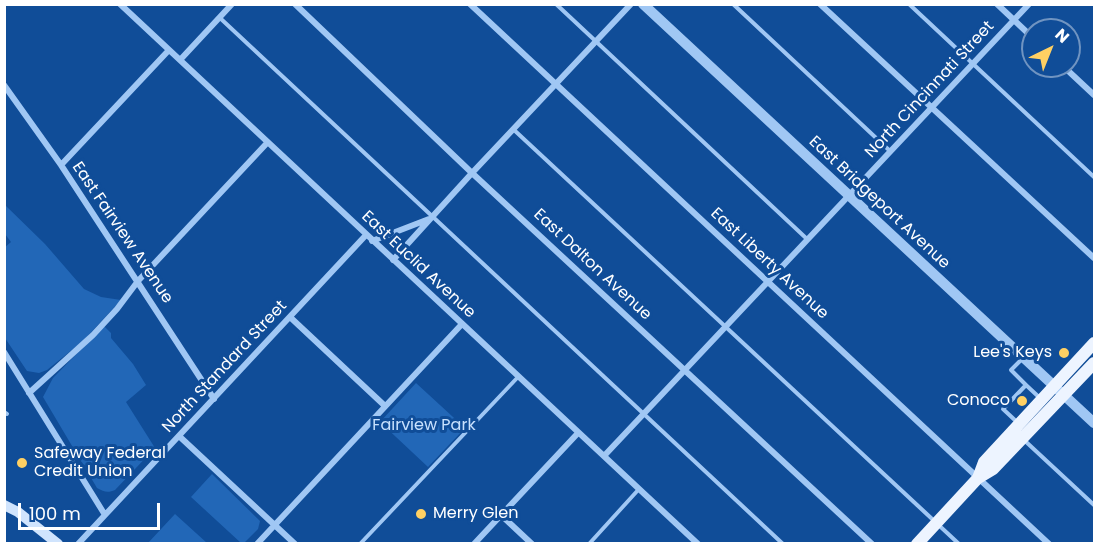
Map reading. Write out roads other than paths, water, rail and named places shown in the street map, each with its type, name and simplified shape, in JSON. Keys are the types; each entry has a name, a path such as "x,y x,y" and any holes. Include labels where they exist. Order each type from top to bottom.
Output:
{"main road":[{"path":"917,543 978,477 984,462 1095,343"},
{"path":"978,477 993,469 1095,363"},
{"path":"4,505 18,512 58,543"}],"street":[{"name":"East Euclid Avenue","path":"120,4 698,543"},
{"path":"180,60 232,4"},
{"name":"East Dalton Avenue","path":"295,4 472,173 872,543"},
{"name":"East Liberty Avenue","path":"470,4 1049,543"},
{"path":"393,260 631,4"},
{"name":"East Bridgeport Avenue","path":"644,4 1095,423"},
{"path":"820,4 1095,258"},
{"path":"997,4 1021,27"},
{"name":"North Cincinnati Street","path":"604,456 1029,4"},
{"path":"61,165 169,50"},
{"path":"1076,78 1095,95"},
{"name":"East Fairview Avenue","path":"4,85 61,165 214,399"},
{"path":"29,393 93,335 138,281 267,143"},
{"path":"372,241 433,218"},
{"name":"North Standard Street","path":"78,543 291,318 366,235"},
{"path":"291,318 385,406"},
{"path":"257,543 462,324"},
{"path":"4,352 105,515"},
{"path":"474,543 578,432"},
{"path":"179,436 295,543"},
{"path":"501,515 532,543"}],"lane":[{"path":"556,4 808,239"},
{"path":"733,4 891,152"},
{"path":"909,4 1095,177"},
{"path":"219,18 783,543"},
{"path":"513,129 959,543"},
{"path":"1023,357 1011,370 1042,399"},
{"path":"360,543 518,377"},
{"path":"1019,424 1003,410 1026,385"},
{"path":"1023,439 1095,505"},
{"path":"590,543 639,489"}],"place":[{"name":"Lee's Keys","path":"1064,353"},
{"name":"Conoco","path":"1022,401"},
{"name":"Safeway Federal Credit Union","path":"22,463"},
{"name":"Merry Glen","path":"421,514"}],"park label":[{"name":"Fairview Park","path":"424,426"}]}
